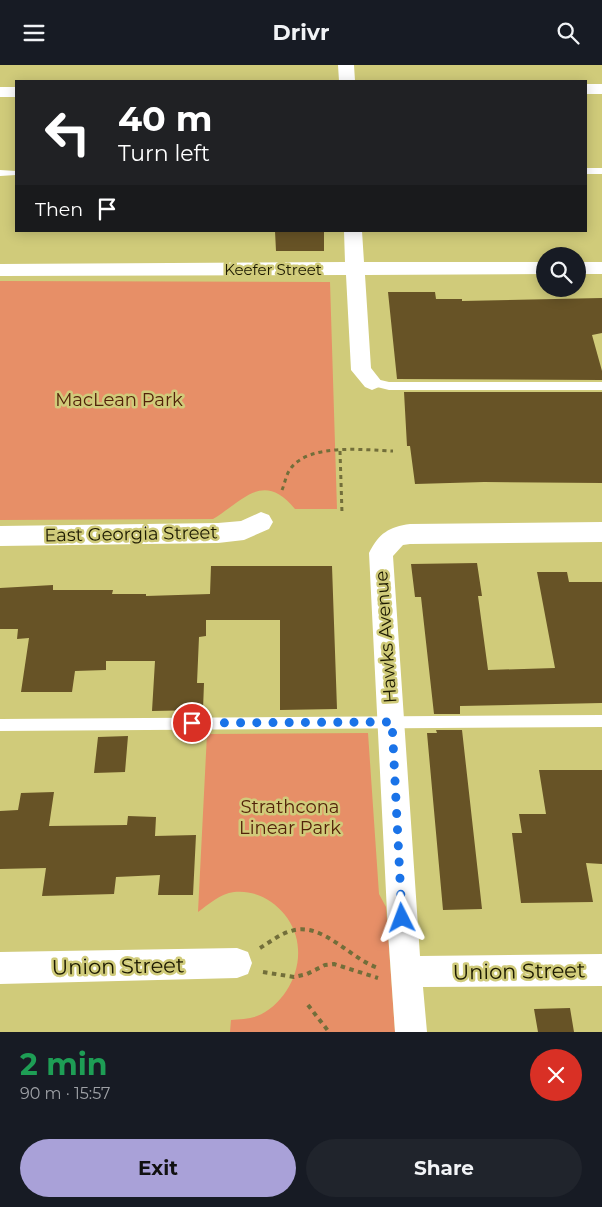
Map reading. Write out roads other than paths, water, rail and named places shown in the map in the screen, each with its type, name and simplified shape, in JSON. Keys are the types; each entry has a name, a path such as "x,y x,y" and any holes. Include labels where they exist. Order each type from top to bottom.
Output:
{"street":[{"path":"346,65 347,80"},
{"path":"587,89 602,89"},
{"path":"0,92 15,92"},
{"path":"353,232 361,371 372,383"},
{"name":"Keefer Street","path":"0,270 536,268"},
{"path":"586,268 602,268"},
{"name":"East Georgia Street","path":"0,536 218,533 244,531 260,522"},
{"name":"Hawks Avenue","path":"411,1032 381,553 396,536 410,534 602,532"},
{"name":"Union Street","path":"0,967 237,963"},
{"name":"Union Street","path":"406,972 602,970"}],"lane":[{"path":"587,171 602,171"},
{"path":"0,173 15,173"},
{"path":"372,383 389,386 602,386"},
{"path":"0,725 602,721"}],"park label":[{"name":"MacLean Park","path":"119,400"},
{"name":"Strathcona Linear Park","path":"290,818"}]}
